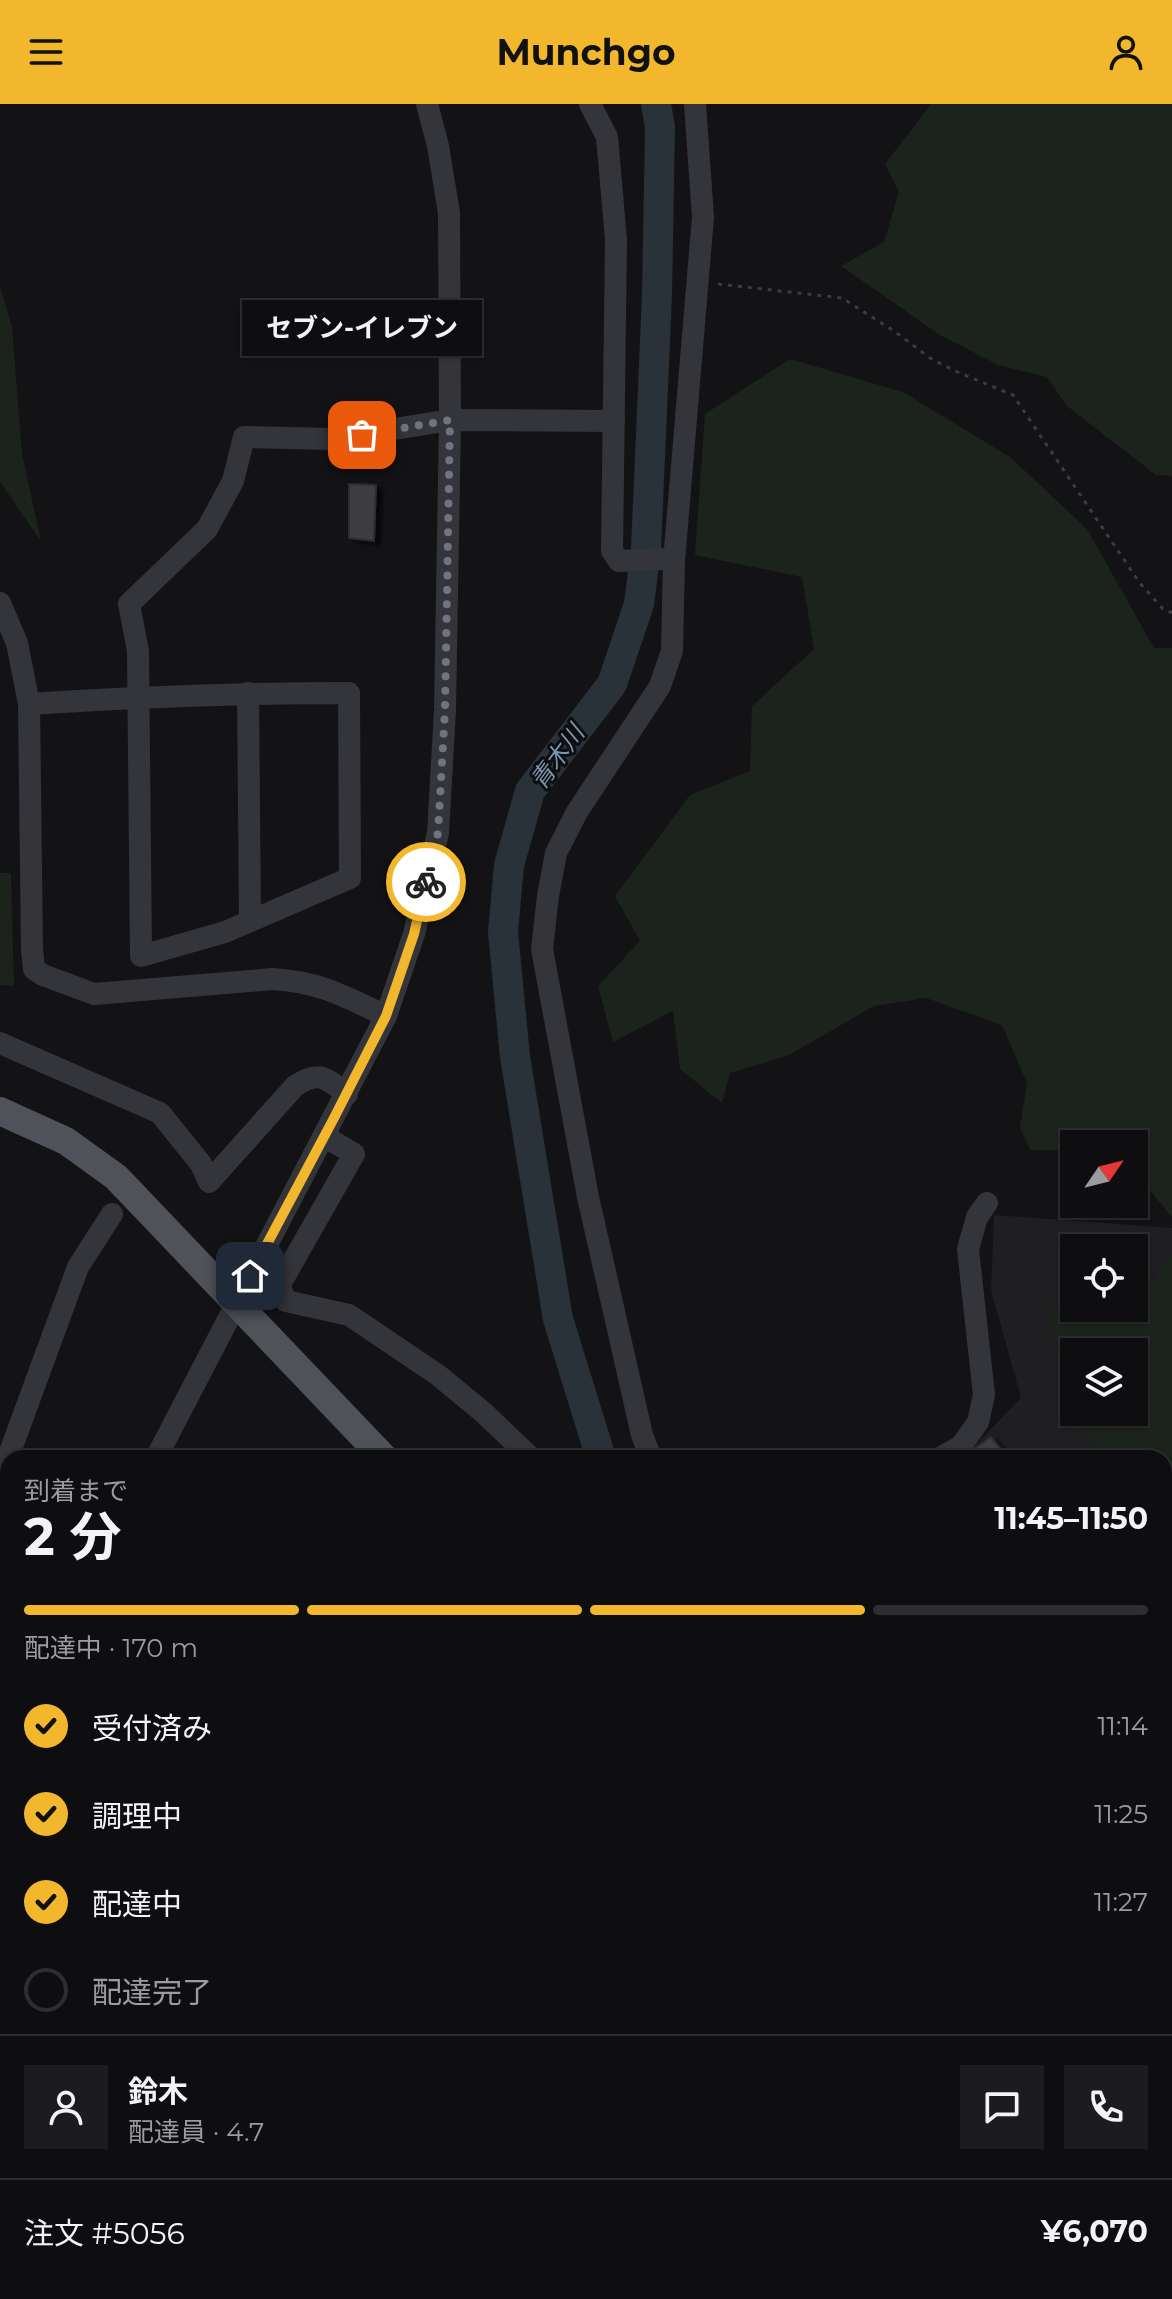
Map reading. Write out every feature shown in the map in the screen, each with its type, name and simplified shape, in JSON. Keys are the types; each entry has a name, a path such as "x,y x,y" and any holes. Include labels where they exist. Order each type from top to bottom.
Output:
{"main road":[{"path":"0,1111 66,1141 116,1177 376,1450"}],"street":[{"path":"160,1450 386,1016 414,934 438,833 445,710 450,420 449,213 438,146 427,104"},
{"path":"590,104 607,137 616,240 612,551 619,561 670,560"},
{"path":"648,1450 588,1197 542,949 556,853 577,812 660,686 672,651 670,560 703,217 695,104"},
{"path":"29,704 139,697 248,693 349,693 350,878 225,932 141,956 139,697 138,651 129,604 207,529 233,481 244,437 333,439 450,420 614,421"},
{"path":"0,603 17,643 29,704 34,969 94,994 273,979 298,981 326,988 386,1016"},
{"path":"248,693 250,921"},
{"path":"0,1043 160,1113 201,1164 209,1182 301,1082 312,1076 322,1077 347,1094"},
{"path":"324,1136 354,1154 279,1286 286,1301 349,1315 438,1375 523,1450"},
{"path":"954,1450 961,1446 978,1422 984,1395 968,1249 977,1217 987,1203"},
{"path":"11,1450 78,1267 112,1214"}],"path":[{"path":"698,282 842,298 930,358 1013,395 1139,582 1163,609 1172,613"}],"shaded area":[{"path":"931,104 1172,104 1172,476 1156,475 1067,406 1047,377 998,365 940,335 841,266 884,242 899,192 885,164"},
{"path":"0,286 12,327 22,454 41,541 0,482"},
{"path":"790,359 903,392 1010,457 1087,529 1154,648 1172,648 1172,1217 1148,1188 1148,1130 1060,1130 1060,1151 1030,1150 1020,1128 1027,1083 1002,1025 926,998 874,1006 789,1055 730,1073 722,1103 680,1069 673,1011 613,1042 598,986 640,941 615,896 690,795 750,771 752,706 814,649 802,577 695,555 705,414"},
{"path":"0,873 11,873 14,986 0,985"},
{"path":"994,1215 1172,1228 1172,1450 971,1450 1021,1398 991,1290"},
{"path":"1172,1253 1172,1450 1098,1450 1081,1426 1148,1426 1148,1338 1060,1338 1060,1371 1049,1311 1060,1307 1060,1322 1148,1322 1148,1279 1155,1277"}],"building":[{"path":"349,484 376,485 374,541 349,538"},
{"path":"991,1437 1002,1450 972,1450"}],"waterway":[{"name":"青木川","path":"599,1450 558,1319 515,1057 503,932 509,865 530,791 612,684 639,604 646,549 657,295 660,127 656,104"}],"way so far":[{"path":"362,435 450,420 445,710 438,833 426,882"}],"place":[{"name":"セブン-イレブン","path":"362,435"}],"route":[{"path":"250,1276 386,1016 414,934 426,882"}]}
